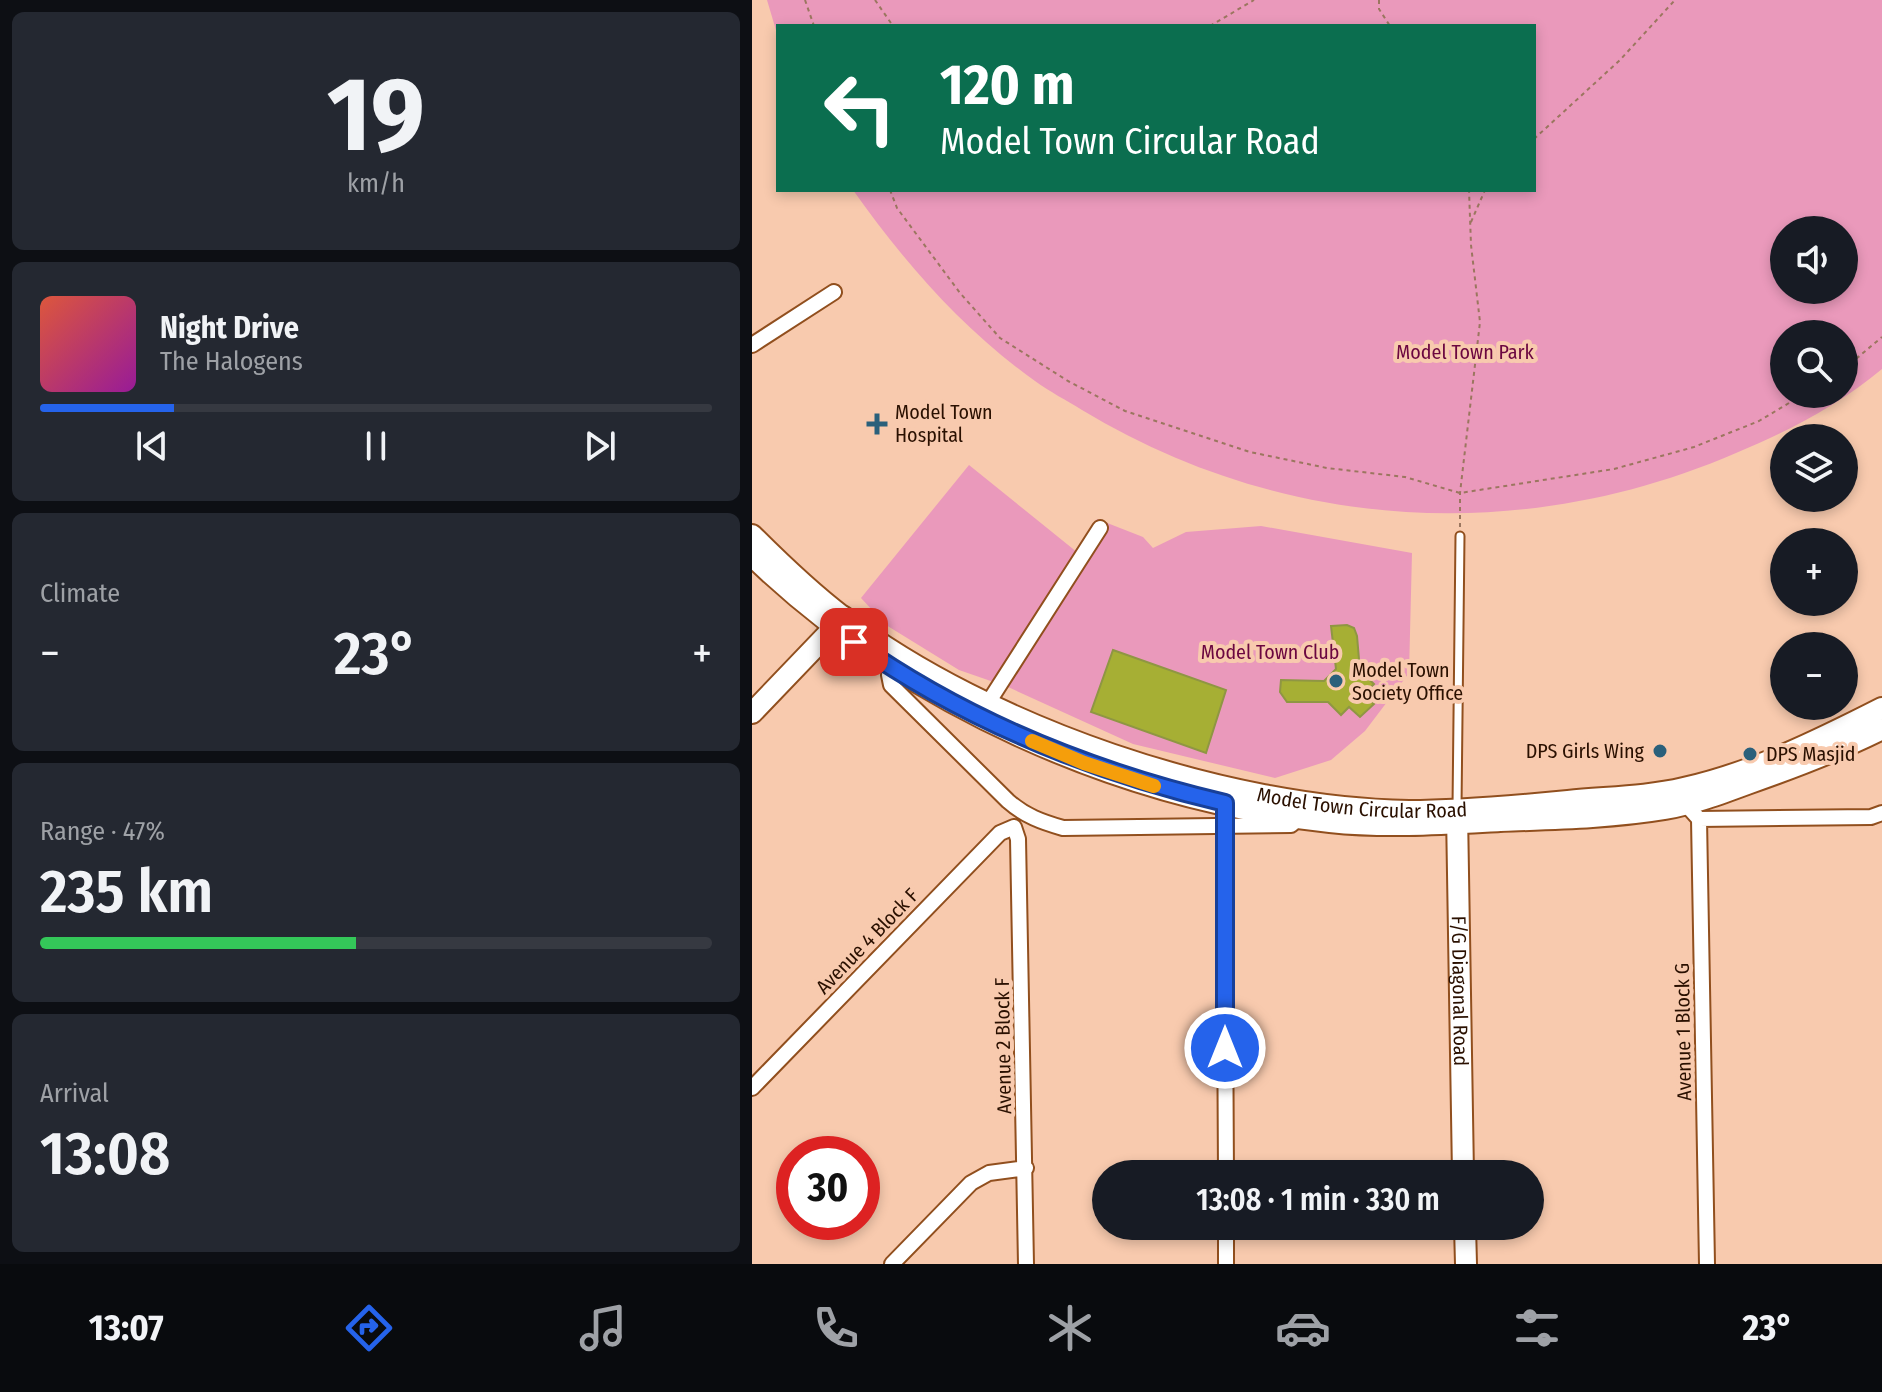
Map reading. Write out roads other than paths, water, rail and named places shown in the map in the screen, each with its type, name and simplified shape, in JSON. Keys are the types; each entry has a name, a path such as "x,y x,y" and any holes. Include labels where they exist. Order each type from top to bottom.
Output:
{"main road":[{"name":"Model Town Circular Road","path":"752,535 839,623 988,703 1103,751 1302,809"},
{"name":"Model Town Circular Road","path":"752,556 893,669 1002,727 1084,763 1154,786 1225,803 1302,809 1395,810 1456,816 1691,803 1788,770 1882,729"},
{"path":"752,713 839,623"},
{"name":"Model Town Circular Road","path":"1691,803 1754,766 1882,708"},
{"name":"F/G Diagonal Road","path":"1456,816 1463,1160"},
{"path":"1465,1240 1466,1264"}],"street":[{"path":"752,345 834,292"},
{"path":"988,703 1100,528"},
{"path":"893,669 889,675 891,685 1022,813 1063,828 1291,825 1302,809"},
{"path":"1225,803 1226,1160"},
{"path":"1691,803 1871,817 1882,813"},
{"name":"Avenue 1 Block G","path":"1691,803 1707,1264"},
{"path":"1014,827 1022,813"},
{"name":"Avenue 4 Block F","path":"752,1088 1000,833 1014,827"},
{"name":"Avenue 2 Block F","path":"1014,827 1018,839 1026,1264"},
{"path":"892,1264 971,1183 989,1173 1026,1168"},
{"path":"1226,1240 1226,1264"}],"lane":[{"path":"1456,816 1460,536"}],"place":[{"name":"Model Town Hospital","path":"877,424"},
{"name":"Model Town Society Office","path":"1336,681"},
{"name":"DPS Girls Wing","path":"1660,751"},
{"name":"DPS Masjid","path":"1750,754"}],"park label":[{"name":"Model Town Park","path":"1465,352"},
{"name":"Model Town Club","path":"1270,652"}]}
